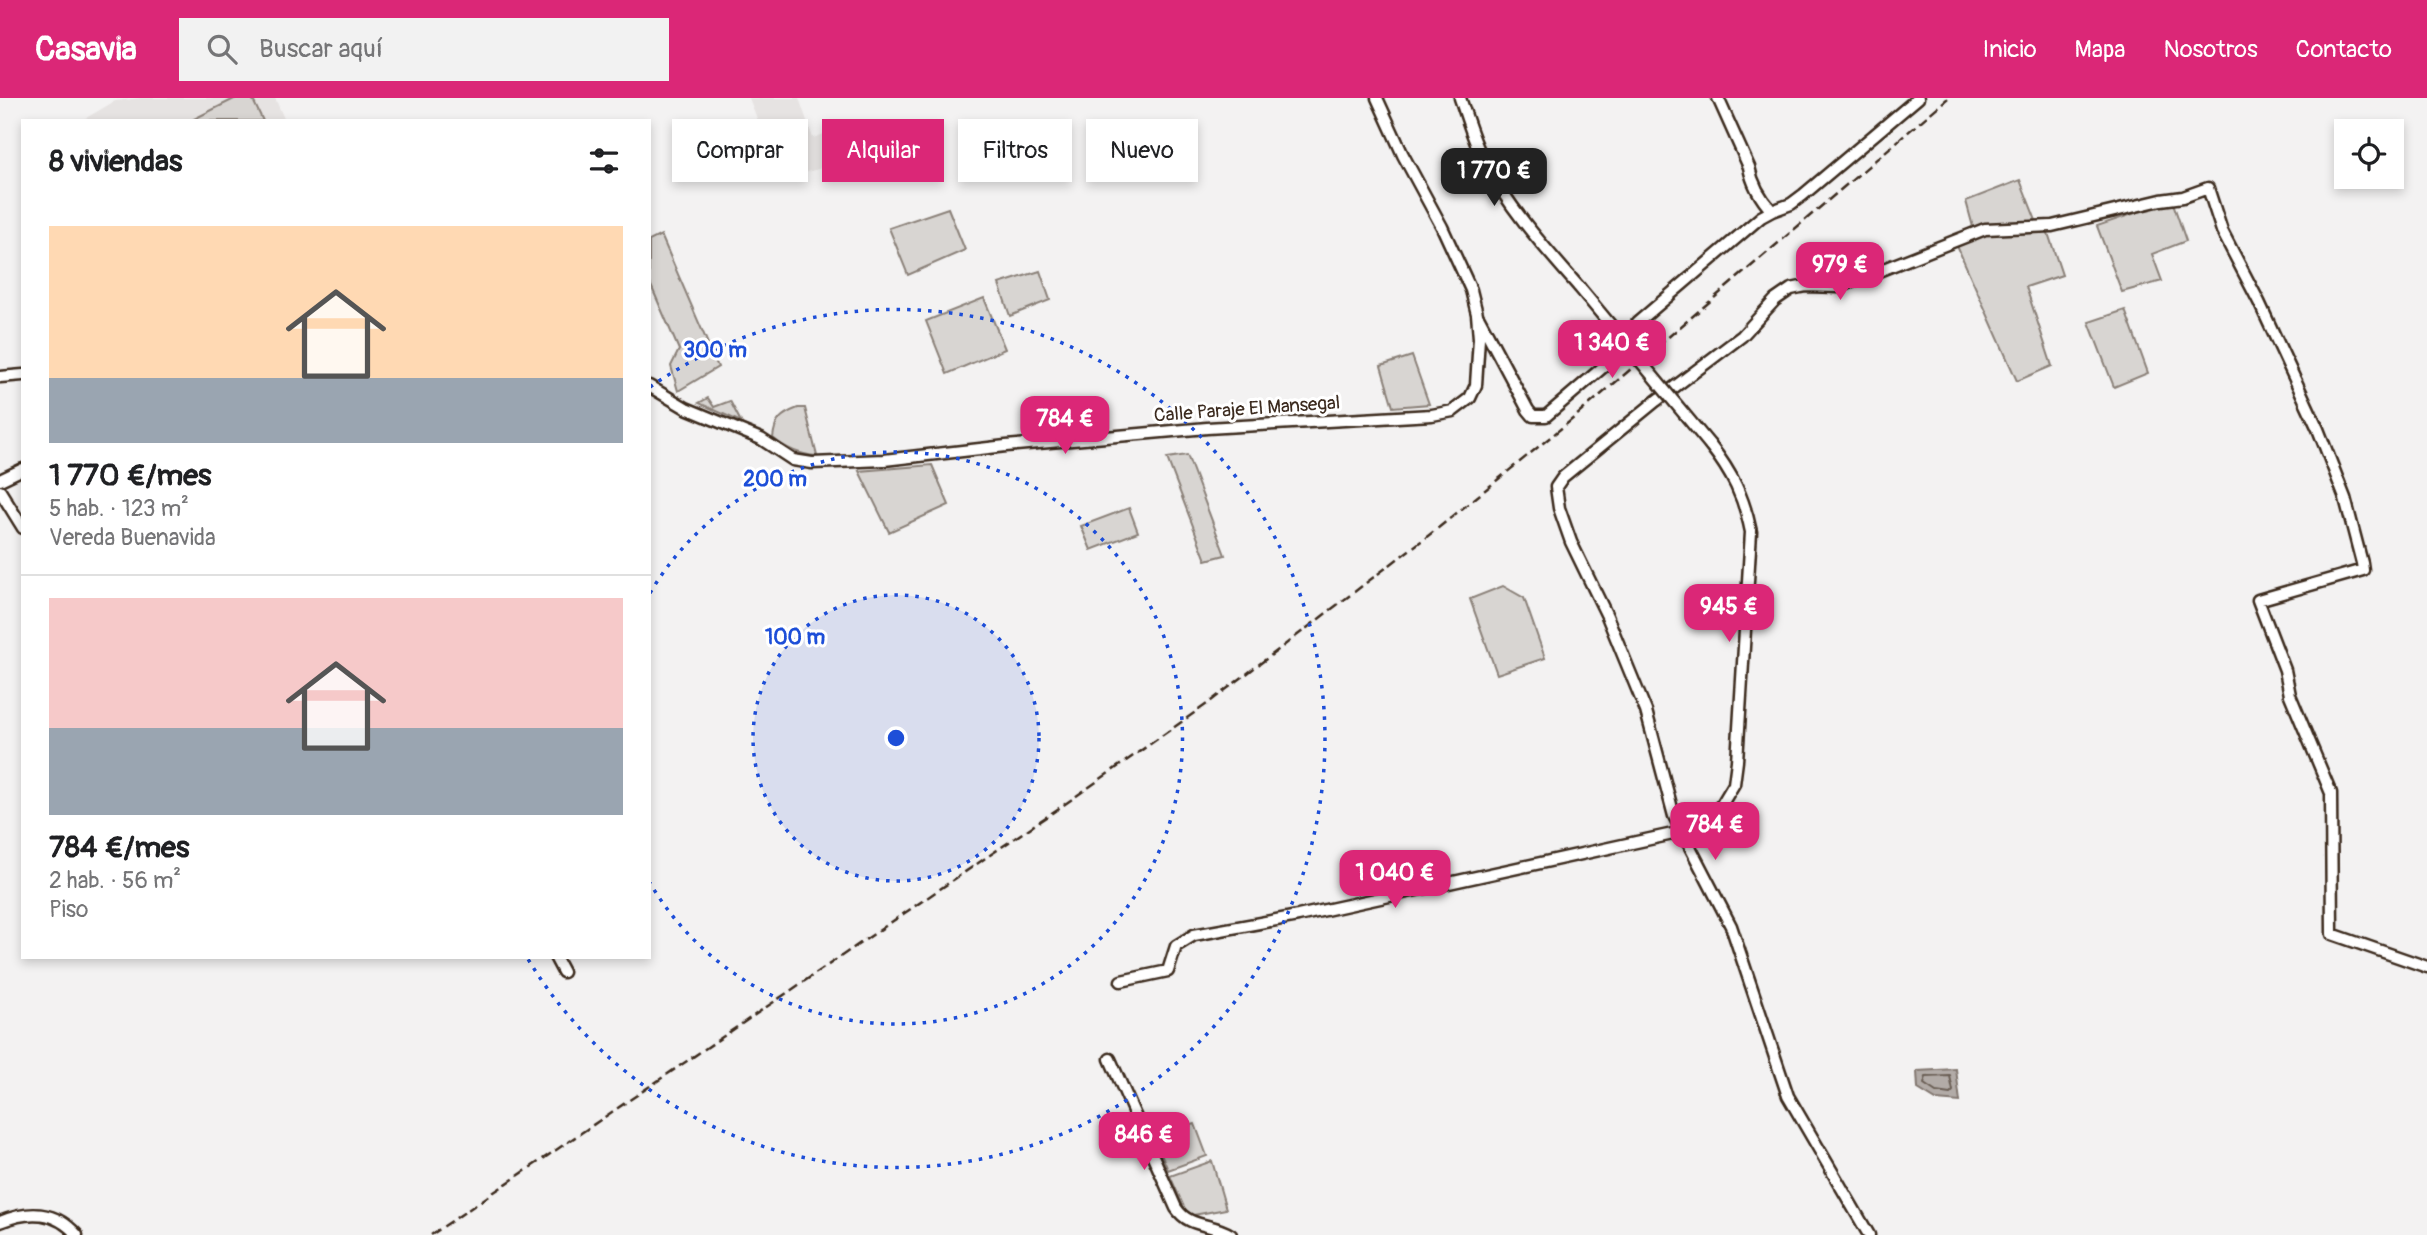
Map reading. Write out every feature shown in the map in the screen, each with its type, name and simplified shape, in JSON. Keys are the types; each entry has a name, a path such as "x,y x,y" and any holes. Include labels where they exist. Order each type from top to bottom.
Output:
{"street":[{"path":"1377,98 1403,155 1443,227 1471,290 1477,314 1533,416 1546,416 1609,362 1637,323 1760,217 1791,204 1803,195 1918,98"},
{"path":"1121,981 1168,971 1176,946 1194,935 1298,916 1683,834 1709,819 1734,784 1751,532 1747,511 1728,468 1524,224 1499,189 1481,156 1460,98"},
{"path":"1718,98 1751,177 1763,201 1772,211"},
{"path":"1869,1235 1788,1096 1731,926 1683,834 1669,800 1646,711 1607,616 1571,542 1556,495 1559,481 1656,401 1742,336 1775,300 1791,289 1806,286 1838,287 1984,229 2052,226 2183,197 2208,188 2222,231 2259,302 2318,429 2344,498 2363,570 2258,600 2285,670 2290,695 2331,793 2332,934 2427,967"},
{"name":"Calle Paraje El Mansegal","path":"651,387 686,408 761,439 793,460 823,464 1194,429 1432,415 1452,411 1471,398 1476,385 1479,338 1477,314"},
{"path":"0,377 21,375"},
{"path":"0,480 21,470"},
{"path":"0,491 21,525"},
{"path":"556,959 563,972"},
{"path":"1110,1059 1183,1219 1219,1228 1231,1235"},
{"path":"0,1222 20,1214 47,1215 68,1225 77,1235"}],"shaded area":[{"path":"141,98 275,98 284,119 84,119 115,101"},
{"path":"236,98 252,98 262,119 194,119"},
{"path":"749,98 799,98 806,119 757,119"},
{"path":"808,124 813,138 822,135 822,168 808,172"},
{"path":"2020,180 2037,223 2044,221 2062,275 2026,287 2052,366 2017,381 1957,246 1976,238 1966,201"},
{"path":"2165,203 2173,203 2186,241 2152,254 2162,281 2122,292 2097,226"},
{"path":"948,208 965,250 908,275 889,228"},
{"path":"661,235 718,367 678,391 671,366 679,350 651,286 651,240"},
{"path":"1040,271 1050,300 1010,316 999,284"},
{"path":"984,298 1005,349 947,374 926,321"},
{"path":"2125,310 2148,373 2114,387 2089,322"},
{"path":"1412,356 1429,404 1393,407 1381,366"},
{"path":"708,398 714,407 730,401 741,422 699,403"},
{"path":"798,408 805,408 817,456 794,451 773,438 780,419"},
{"path":"1187,455 1225,555 1206,560 1167,458"},
{"path":"932,465 949,505 889,532 859,471"},
{"path":"1129,508 1138,532 1091,550 1081,526"},
{"path":"1503,586 1524,598 1545,658 1497,674 1470,599"},
{"path":"1195,1124 1207,1156 1168,1170 1154,1137"},
{"path":"1212,1161 1226,1209 1188,1216 1170,1176"}],"water":[{"path":"1956,1069 1960,1102 1936,1100 1918,1089 1917,1071"}],"railway":[{"path":"431,1235 1065,804 1207,704 1437,529 1569,422 1948,98"}]}
